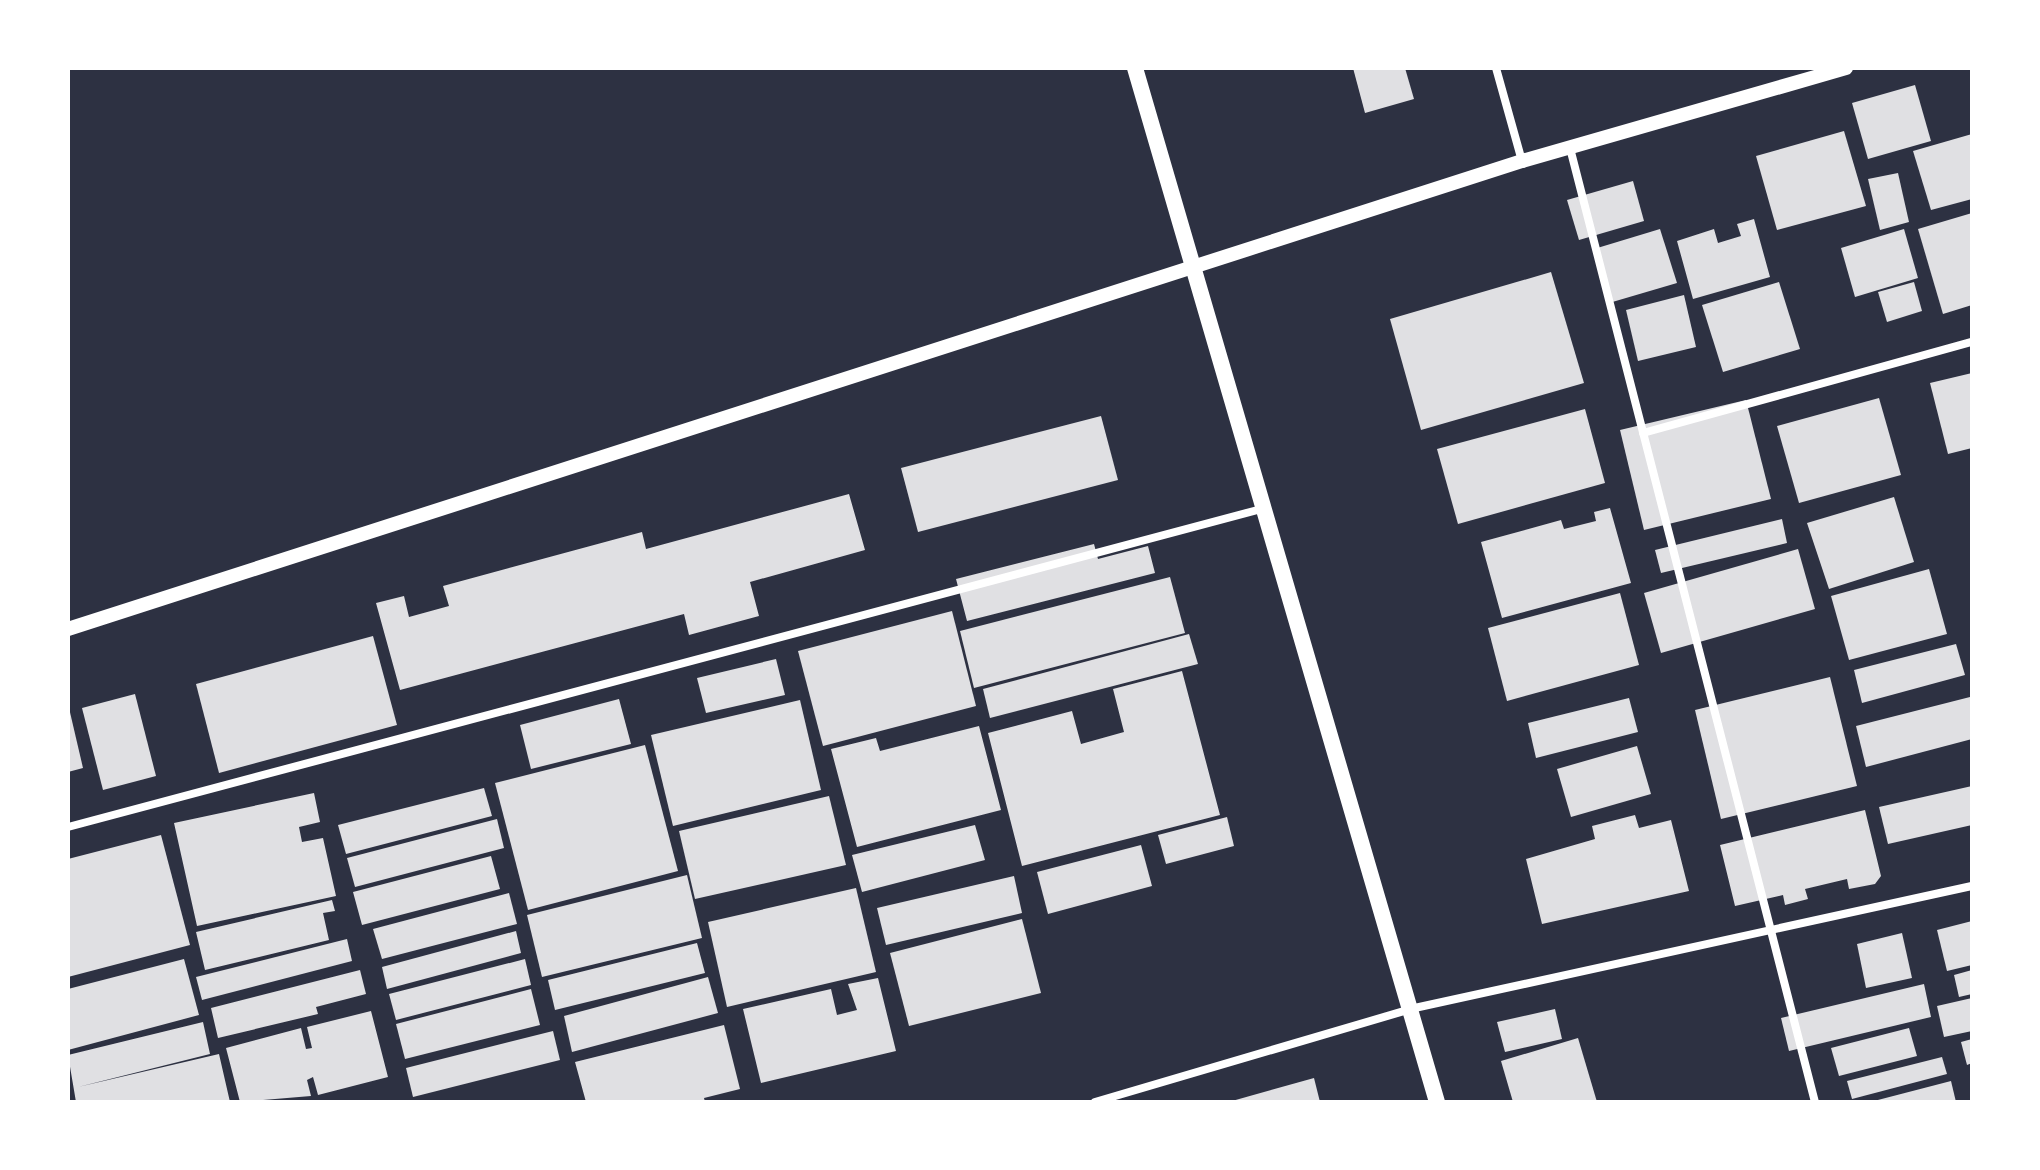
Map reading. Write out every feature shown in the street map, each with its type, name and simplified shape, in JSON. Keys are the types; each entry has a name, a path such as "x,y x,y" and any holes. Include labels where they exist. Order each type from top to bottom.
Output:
{"main road":[{"path":"1135,68 1437,1102"}],"street":[{"path":"1496,68 1522,161"},
{"path":"68,629 1522,161 1846,68"},
{"path":"1570,148 1815,1102"},
{"path":"1643,433 1972,342"},
{"path":"68,827 1265,508"},
{"path":"1095,1102 1410,1009 1770,926 1972,886"}],"building":[{"path":"1353,68 1405,68 1414,99 1365,113"},
{"path":"1915,85 1931,141 1868,159 1852,103"},
{"path":"1844,131 1866,206 1777,230 1756,156"},
{"path":"1972,134 1972,199 1931,210 1913,151"},
{"path":"1898,173 1909,222 1880,230 1868,179"},
{"path":"1633,181 1644,221 1579,240 1567,200"},
{"path":"1972,213 1972,305 1943,314 1918,229"},
{"path":"1754,219 1770,277 1693,299 1677,241 1714,229 1718,243 1741,236 1737,224"},
{"path":"1660,229 1677,283 1609,303 1594,249"},
{"path":"1904,229 1918,278 1855,297 1841,248"},
{"path":"1551,272 1584,383 1421,430 1390,319"},
{"path":"1779,282 1800,349 1723,372 1702,305"},
{"path":"1914,282 1922,311 1887,322 1878,292"},
{"path":"1684,295 1696,347 1638,361 1626,310"},
{"path":"1972,373 1972,448 1948,454 1930,383"},
{"path":"1879,398 1901,475 1799,503 1777,426"},
{"path":"1746,400 1771,499 1644,530 1620,430"},
{"path":"1585,409 1605,483 1458,524 1437,449"},
{"path":"1101,416 1118,480 918,532 901,468"},
{"path":"849,494 865,550 750,582 759,616 689,635 684,614 400,690 376,603 404,596 409,617 449,606 443,586 642,532 646,549"},
{"path":"1894,497 1914,562 1829,589 1807,523"},
{"path":"1610,508 1631,583 1502,618 1481,542 1561,520 1564,529 1596,521 1594,512"},
{"path":"1782,519 1787,543 1661,573 1655,550"},
{"path":"1094,544 1098,559 1148,546 1155,573 967,621 956,579"},
{"path":"1798,549 1815,609 1661,653 1644,593"},
{"path":"1929,569 1947,634 1849,660 1831,596"},
{"path":"1170,577 1185,633 974,688 960,631"},
{"path":"1620,593 1639,665 1507,701 1488,628"},
{"path":"952,611 976,706 823,746 798,651"},
{"path":"1189,634 1198,664 990,718 983,689"},
{"path":"373,636 397,725 219,773 196,684"},
{"path":"1956,644 1965,675 1862,703 1854,670"},
{"path":"776,659 785,695 706,713 697,678"},
{"path":"1182,671 1220,815 1022,866 988,733 1072,711 1081,744 1124,732 1113,689"},
{"path":"1830,677 1857,786 1721,819 1695,710"},
{"path":"135,694 156,776 103,790 82,708"},
{"path":"1970,697 1972,739 1866,767 1856,726"},
{"path":"1629,698 1638,732 1536,758 1528,723"},
{"path":"619,699 631,744 531,769 520,725"},
{"path":"800,700 821,790 673,826 651,735"},
{"path":"68,709 83,768 68,772"},
{"path":"979,726 1001,810 857,847 831,749 876,738 880,751"},
{"path":"645,745 678,871 528,910 495,783"},
{"path":"1637,746 1651,794 1571,817 1557,769"},
{"path":"1972,786 1972,825 1888,844 1879,807"},
{"path":"484,788 492,816 346,854 338,825"},
{"path":"314,793 320,822 299,827 302,842 323,838 336,896 197,926 174,823"},
{"path":"829,796 846,865 695,899 679,831"},
{"path":"1865,810 1881,876 1875,884 1849,889 1847,879 1805,889 1808,899 1785,905 1783,895 1735,906 1720,845"},
{"path":"1635,815 1639,828 1671,820 1689,891 1542,924 1526,859 1595,839 1592,826"},
{"path":"1227,817 1234,846 1166,864 1158,835"},
{"path":"497,819 504,848 355,887 347,858"},
{"path":"975,825 985,860 862,892 852,855"},
{"path":"161,835 190,945 68,977 68,859"},
{"path":"1141,845 1152,886 1048,914 1037,872"},
{"path":"491,856 500,889 362,925 353,892"},
{"path":"687,875 702,938 542,977 527,915"},
{"path":"1014,876 1022,913 886,945 877,908"},
{"path":"856,888 876,972 727,1007 708,922"},
{"path":"509,893 517,924 382,959 373,929"},
{"path":"332,900 335,911 323,913 329,940 205,970 196,932"},
{"path":"1022,919 1041,993 909,1026 890,953"},
{"path":"1972,921 1972,965 1947,971 1937,930"},
{"path":"516,931 521,953 387,989 382,967"},
{"path":"1902,933 1912,978 1866,988 1857,944"},
{"path":"347,939 352,961 202,1000 196,977"},
{"path":"697,943 705,973 555,1010 548,980"},
{"path":"184,959 199,1015 68,1050 68,989"},
{"path":"525,959 531,985 396,1020 389,994"},
{"path":"360,970 366,994 316,1007 318,1014 218,1038 211,1008"},
{"path":"1972,970 1972,994 1959,997 1954,975"},
{"path":"708,977 718,1013 572,1052 564,1016"},
{"path":"878,978 896,1051 761,1083 743,1009 831,989 837,1015 857,1010 848,984"},
{"path":"1924,984 1931,1017 1789,1051 1781,1018"},
{"path":"531,989 540,1025 405,1059 396,1024"},
{"path":"1972,998 1972,1031 1944,1037 1937,1006"},
{"path":"1555,1009 1562,1039 1505,1052 1497,1022"},
{"path":"371,1011 388,1077 318,1095 313,1077 307,1080 311,1096 240,1102 226,1048 301,1028 306,1049 312,1048 307,1027"},
{"path":"203,1022 210,1054 78,1087 219,1054 230,1102 76,1102 68,1055"},
{"path":"724,1025 740,1089 704,1098 705,1102 586,1102 575,1062"},
{"path":"1909,1028 1917,1056 1839,1076 1831,1048"},
{"path":"553,1031 560,1060 413,1097 406,1068"},
{"path":"1578,1038 1597,1102 1513,1102 1501,1061"},
{"path":"1972,1039 1972,1063 1967,1065 1961,1042"},
{"path":"1942,1057 1947,1074 1852,1099 1847,1081"},
{"path":"1314,1078 1320,1102 1232,1101"},
{"path":"1951,1081 1956,1102 1874,1102 1874,1101"}]}
